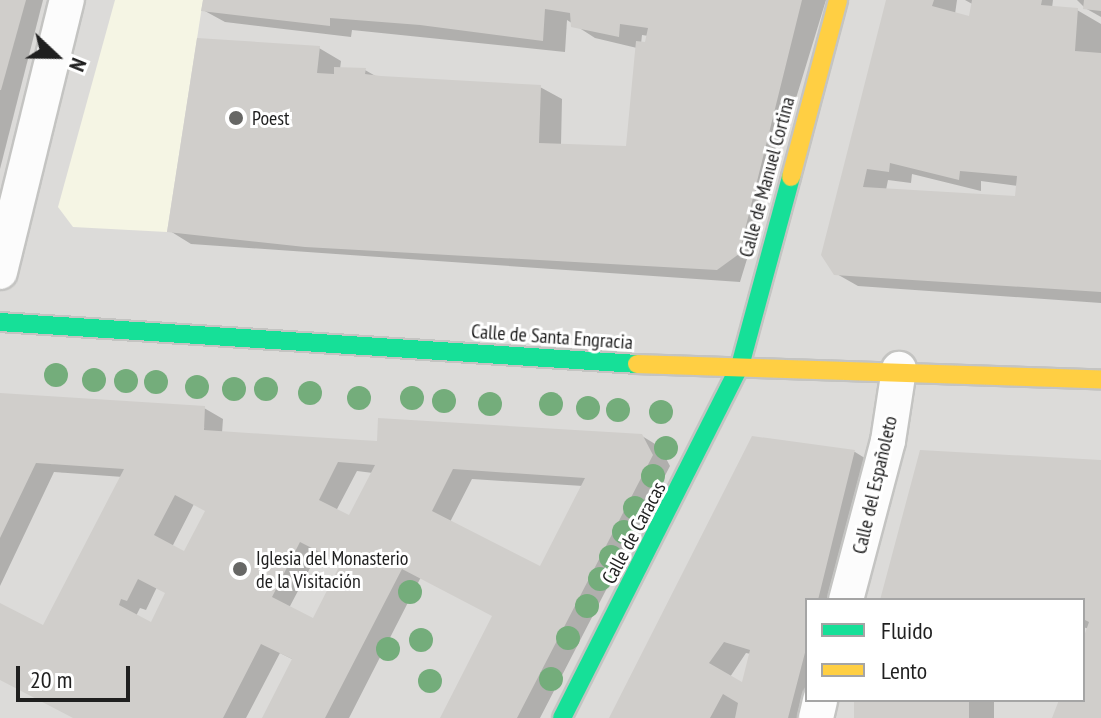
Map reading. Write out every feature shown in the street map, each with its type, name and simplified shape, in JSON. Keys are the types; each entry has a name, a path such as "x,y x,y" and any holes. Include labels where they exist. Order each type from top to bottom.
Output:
{"main road":[{"name":"Calle de Manuel Cortina","path":"740,366 838,0"},
{"name":"Calle de Santa Engracia","path":"0,322 652,366 899,369 1101,379"},
{"name":"Calle de Caracas","path":"562,718 740,366"}],"street":[{"path":"0,272 67,0"},
{"name":"Calle del Españoleto","path":"847,598 888,441 899,369"}],"shaded area":[{"path":"0,0 1101,0 1101,718 0,718"},
{"path":"115,0 203,0 167,232 73,227 58,207"}],"building":[{"path":"0,0 26,0 1,90 0,90"},
{"path":"203,0 802,0 739,254 717,270 305,247 167,232 197,38 320,46 317,73 334,74 334,67 366,68 365,74 381,76 541,85 539,143 626,146 636,41 645,42 648,28 620,24 619,37 571,27 570,13 545,9 543,41 420,25 330,18 330,26 201,11"},
{"path":"886,0 934,0 932,6 969,16 972,0 1042,0 1041,5 1078,8 1075,51 1101,53 1101,292 834,275 821,255","holes":["890,163 959,180 960,171 1017,176 1015,196 863,187 867,169 889,172"]},
{"path":"1084,0 1101,0 1101,11 1083,9"},
{"path":"0,393 205,406 204,430 296,436 377,441 378,418 642,434 653,455 517,718 440,718 492,616 402,569 325,718 262,718 292,659 261,644 223,718 73,718 0,680 0,603 43,625 124,469 36,463 0,538","holes":["338,462 375,465 349,515 319,500","453,469 585,478 540,566 432,511","175,495 205,511 184,551 154,535","300,542 341,563 313,618 272,597","138,579 165,593 151,622 119,605 121,599 127,601"]},
{"path":"752,436 855,450 818,598 805,598 805,653 788,718 735,718 738,703 723,694 710,718 609,718","holes":["724,642 750,650 742,682 709,663"]},
{"path":"920,450 1101,460 1101,718 1052,718 1058,702 1085,702 1085,633 1089,622 1085,620 1085,598 881,598"},
{"path":"854,702 969,702 969,718 854,718"}],"traffic: fast":[{"path":"562,718 740,366 791,177"},
{"path":"0,322 637,364"}],"traffic: slow":[{"path":"791,177 838,0"},
{"path":"637,364 1101,379"}],"place":[{"name":"Poest","path":"236,118"},
{"name":"Iglesia del Monasterio de la Visitación","path":"240,569"}]}
